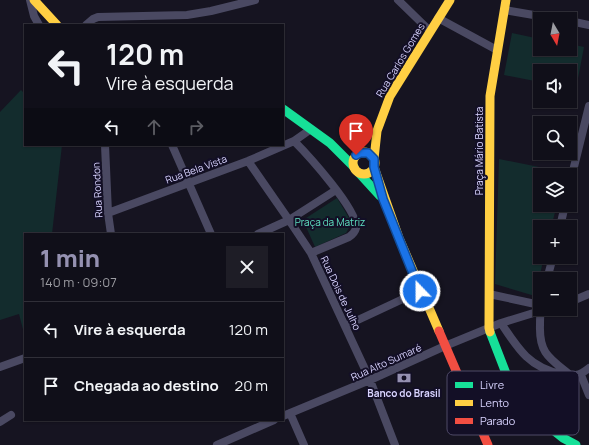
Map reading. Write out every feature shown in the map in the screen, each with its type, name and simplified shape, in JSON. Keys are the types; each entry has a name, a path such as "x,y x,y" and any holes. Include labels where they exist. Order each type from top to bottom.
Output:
{"main road":[{"path":"34,0 56,24"},
{"name":"Rua Carlos Gomes","path":"374,163 376,134 386,103 450,0"},
{"name":"Praça Mário Batista","path":"489,328 490,96 506,0"},
{"path":"284,110 331,144 383,199"},
{"path":"357,170 354,158 360,153 368,153 374,163 383,199 420,291 456,371"},
{"path":"357,170 368,173 374,163"},
{"path":"489,328 505,371"},
{"path":"484,435 488,445"},
{"path":"486,435 498,445"},
{"path":"559,435 576,445"}],"street":[{"path":"30,0 34,16 38,24"},
{"path":"87,24 89,21 98,17 187,15 211,11 254,0"},
{"path":"398,0 430,31"},
{"path":"504,10 533,15"},
{"path":"438,18 497,50"},
{"path":"577,22 589,24"},
{"path":"574,168 589,106"},
{"name":"Rua Bela Vista","path":"284,145 294,141 311,129"},
{"path":"294,141 326,176 353,214 356,223 354,233 349,237 310,254"},
{"name":"Rua Rondon","path":"106,146 108,213 111,233"},
{"path":"172,146 211,233"},
{"name":"Rua Bela Vista","path":"108,213 188,182 248,161 282,146"},
{"name":"Rua Dois de Julho","path":"248,161 289,220 310,254 370,380 395,445"},
{"path":"260,233 289,220 336,190"},
{"path":"345,326 420,291"},
{"path":"489,294 533,306"},
{"path":"577,299 589,294"},
{"path":"533,311 501,323 514,343 539,367 549,371"},
{"path":"540,316 540,338 543,348 546,354 565,371"},
{"name":"Rua Alto Sumaré","path":"286,415 501,323"},
{"path":"0,367 24,358"},
{"path":"589,368 581,375 589,395"},
{"path":"0,422 11,415"},
{"path":"286,415 304,445"},
{"path":"217,445 272,421"}],"green space":[{"path":"512,33 533,38 533,56 577,56 577,46 584,47 577,84 577,64 533,64 533,81 504,75"},
{"path":"21,90 24,93 24,146 62,146 52,233 24,233 24,333 19,314 0,320 0,112"},
{"path":"499,159 544,168 533,168 533,212 555,212 553,220 533,220 533,264 542,264 541,272 533,272 533,295 495,284"},
{"name":"Praça da Matriz","path":"337,198 349,218 350,226 346,233 315,247 303,220"}],"traffic: fast":[{"path":"284,110 330,143 354,167"},
{"path":"359,173 380,196"},
{"path":"490,332 505,371"},
{"path":"559,435 576,445"}],"traffic: slow":[{"path":"34,0 56,24"},
{"path":"374,159 377,131 390,96 450,0"},
{"path":"490,332 490,96 506,0"},
{"path":"364,152 372,155 375,163 372,171 364,174 356,171 353,163 356,155 364,152"},
{"path":"374,167 399,238 439,331"}],"traffic: jam":[{"path":"439,331 456,371"},
{"path":"484,435 488,445"}],"place":[{"name":"Banco do Brasil","path":"404,378"}],"route":[{"path":"356,155 364,152 372,155 374,159 374,167 383,199 420,291"}]}
